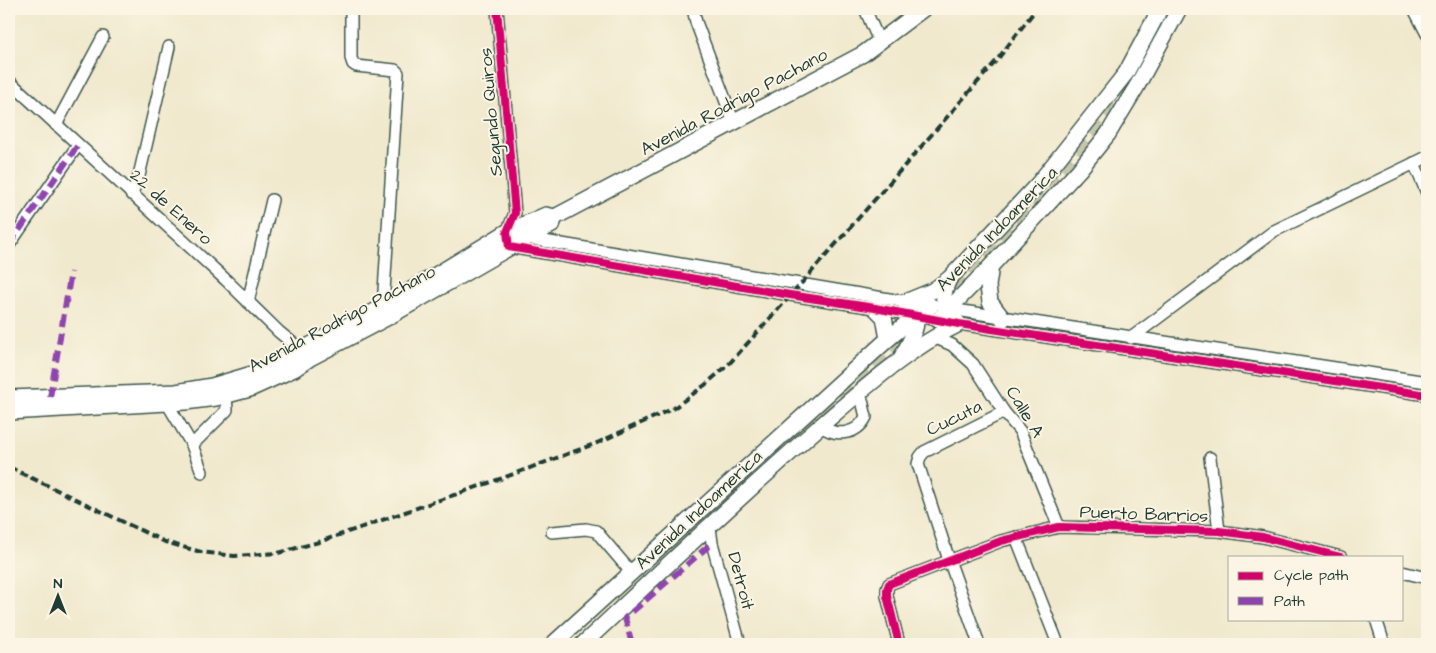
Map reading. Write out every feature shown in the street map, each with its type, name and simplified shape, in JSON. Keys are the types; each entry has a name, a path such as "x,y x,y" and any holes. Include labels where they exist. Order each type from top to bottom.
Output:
{"main road":[{"name":"Avenida Rodrigo Pachano","path":"9,398 176,392 212,386 259,372 306,354 390,316 508,240 522,225 546,215 555,218 863,54 923,9"},
{"name":"Avenida Indoamerica","path":"942,315 943,291 949,279 1038,184 1126,73 1160,9"},
{"name":"Avenida Indoamerica","path":"942,315 991,266 1079,170 1108,134 1137,86 1179,9"},
{"name":"Avenida Rodrigo Pachano","path":"9,412 185,402 250,389 294,369 306,354 383,307 508,240"},
{"path":"991,266 988,286 990,302 1003,319"},
{"path":"905,302 932,291 949,279"},
{"path":"905,302 912,306 916,317"},
{"name":"Avenida Indoamerica","path":"552,644 888,339 920,312 931,306"},
{"path":"874,308 884,317 888,339"},
{"path":"942,315 959,324"},
{"name":"Avenida Indoamerica","path":"582,644 762,476 860,392 898,363 911,341 916,317"},
{"path":"898,363 934,337 959,324"}],"street":[{"path":"351,9 351,58 353,64 356,66 395,70 398,73 383,307"},
{"name":"Segundo Quiros","path":"497,9 522,225"},
{"path":"693,9 696,22 734,122"},
{"path":"865,9 879,41"},
{"path":"1414,9 1427,34"},
{"path":"56,125 103,37"},
{"path":"131,194 138,180 169,46"},
{"name":"22 de Enero","path":"9,81 279,332 306,354"},
{"path":"9,245 78,145"},
{"path":"1131,338 1274,231 1427,157"},
{"path":"1414,163 1427,193"},
{"path":"248,302 272,200"},
{"path":"522,225 931,306 942,315"},
{"path":"508,240 790,295 874,308 916,317 942,315 1003,319 1427,382"},
{"path":"959,324 1427,395"},
{"name":"Calle A","path":"934,337 952,345 974,364 1004,412 1020,431 1059,527"},
{"path":"821,426 829,432 838,434 852,431 863,422 866,416 860,392"},
{"path":"192,444 227,410 226,395"},
{"path":"167,403 192,444 202,472"},
{"name":"Cucuta","path":"949,560 918,464 920,457 924,452 1004,412"},
{"path":"1210,458 1219,532"},
{"name":"Detroit","path":"710,526 712,543 740,644"},
{"name":"Puerto Barrios","path":"900,644 887,596 889,584 949,560 1016,537 1059,527 1219,532 1263,537 1337,556"},
{"path":"552,532 586,529 596,532 631,572"},
{"path":"1016,537 1058,644"},
{"path":"949,560 979,644"},
{"path":"1404,572 1427,578"},
{"path":"1376,620 1384,644"}],"tunnel":[{"path":"938,306 1130,89"},
{"path":"762,476 761,466 918,325"}],"railway":[{"path":"9,467 165,542 201,552 234,556 278,553 319,542 597,443 674,408 728,365 997,60 1036,9"}],"marked path":[{"path":"9,245 78,145"},
{"path":"50,397 71,272"},
{"path":"632,644 625,618 712,543"}],"cycle path":[{"path":"497,9 515,213 507,232 509,247 875,308 959,324 1427,395"},
{"path":"899,644 887,596 889,584 1001,541 1059,527 1219,531 1263,537 1337,556"}]}
